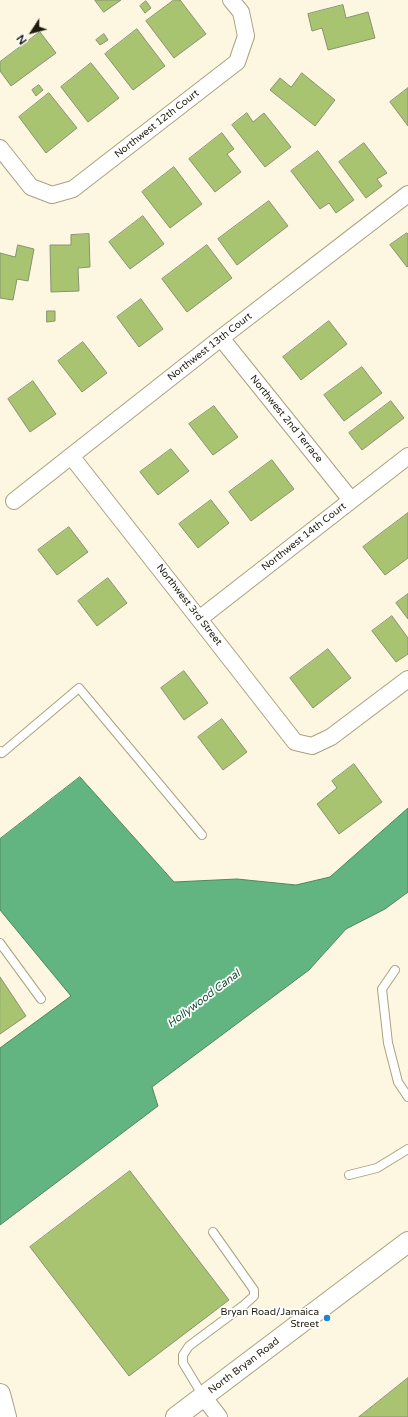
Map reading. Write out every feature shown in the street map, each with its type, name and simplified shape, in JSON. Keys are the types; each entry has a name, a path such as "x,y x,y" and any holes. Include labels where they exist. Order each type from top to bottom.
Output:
{"street":[{"name":"Northwest 12th Court","path":"0,148 31,187 52,195 73,189 238,62 246,36 241,12 231,0"},
{"name":"Northwest 13th Court","path":"14,500 408,194"},
{"name":"Northwest 2nd Terrace","path":"221,338 351,500"},
{"name":"Northwest 3rd Street","path":"71,456 200,618 294,742 312,746 331,737 408,679"},
{"name":"Northwest 14th Court","path":"200,618 408,456"},
{"name":"North Bryan Road","path":"176,1417 408,1242"},
{"path":"0,1394 6,1417"},
{"path":"203,1396 219,1417"}],"lane":[{"path":"0,751 2,754 79,688 202,834"},
{"path":"0,943 41,999"},
{"path":"395,970 382,989 388,1043 398,1082 408,1097"},
{"path":"349,1175 377,1168 408,1149"},
{"path":"203,1396 183,1363 183,1355 189,1346 254,1296 254,1290 213,1232"}],"water":[{"name":"Hollywood Canal","path":"80,777 174,882 237,879 296,885 330,877 408,808 408,892 385,909 346,929 309,970 152,1087 158,1106 0,1225 0,1048 71,996 0,910 0,839"}],"building":[{"path":"95,0 121,0 104,12"},
{"path":"174,0 180,0 206,34 174,58 146,21"},
{"path":"146,1 151,8 145,13 140,6"},
{"path":"343,5 346,18 368,12 375,38 328,50 322,28 312,31 308,14"},
{"path":"137,29 165,66 133,90 105,54"},
{"path":"40,32 56,53 11,86 0,71 0,62"},
{"path":"104,34 108,40 100,45 96,40"},
{"path":"91,63 119,98 88,122 61,87"},
{"path":"302,73 335,100 315,126 270,90 280,78 291,87"},
{"path":"39,85 43,90 36,96 32,90"},
{"path":"408,88 408,126 390,102"},
{"path":"49,93 77,128 46,153 19,117"},
{"path":"247,113 253,122 264,113 291,147 265,167 232,125"},
{"path":"222,133 234,149 227,154 241,172 215,192 189,159"},
{"path":"364,143 387,173 377,179 382,186 366,198 339,162"},
{"path":"318,151 354,200 336,213 329,203 320,209 291,171"},
{"path":"174,167 202,204 170,228 142,192"},
{"path":"269,201 288,226 237,265 218,239"},
{"path":"143,216 164,244 130,269 109,242"},
{"path":"407,233 408,266 407,267 390,245"},
{"path":"89,234 90,267 78,268 79,291 51,292 50,245 71,245 71,235"},
{"path":"18,245 34,249 28,281 17,279 13,300 0,298 0,253 15,257"},
{"path":"207,245 232,278 187,312 162,279"},
{"path":"141,299 163,329 139,347 117,317"},
{"path":"47,311 55,311 55,321 47,322"},
{"path":"329,321 347,344 301,380 283,357"},
{"path":"83,342 107,373 82,392 58,361"},
{"path":"362,367 382,393 344,421 324,395"},
{"path":"33,381 56,414 30,432 8,399"},
{"path":"391,401 404,418 362,450 349,433"},
{"path":"214,406 238,437 213,455 189,424"},
{"path":"171,449 189,471 158,495 140,472"},
{"path":"272,460 294,489 251,521 229,492"},
{"path":"211,500 229,523 198,548 179,524"},
{"path":"408,513 408,558 385,575 363,547"},
{"path":"69,527 88,552 57,575 38,550"},
{"path":"108,578 127,603 97,626 78,601"},
{"path":"408,594 408,619 396,603"},
{"path":"392,616 408,638 408,654 396,662 372,631"},
{"path":"328,649 351,678 313,708 290,678"},
{"path":"184,671 208,703 184,720 161,688"},
{"path":"222,719 247,752 223,770 198,737"},
{"path":"354,764 382,802 339,834 317,804 337,788 332,781"},
{"path":"0,977 26,1016 0,1034"},
{"path":"130,1171 229,1300 129,1376 30,1247"},
{"path":"408,1378 408,1417 359,1417"}],"place":[{"name":"Bryan Road/Jamaica Street","path":"327,1318"}]}
